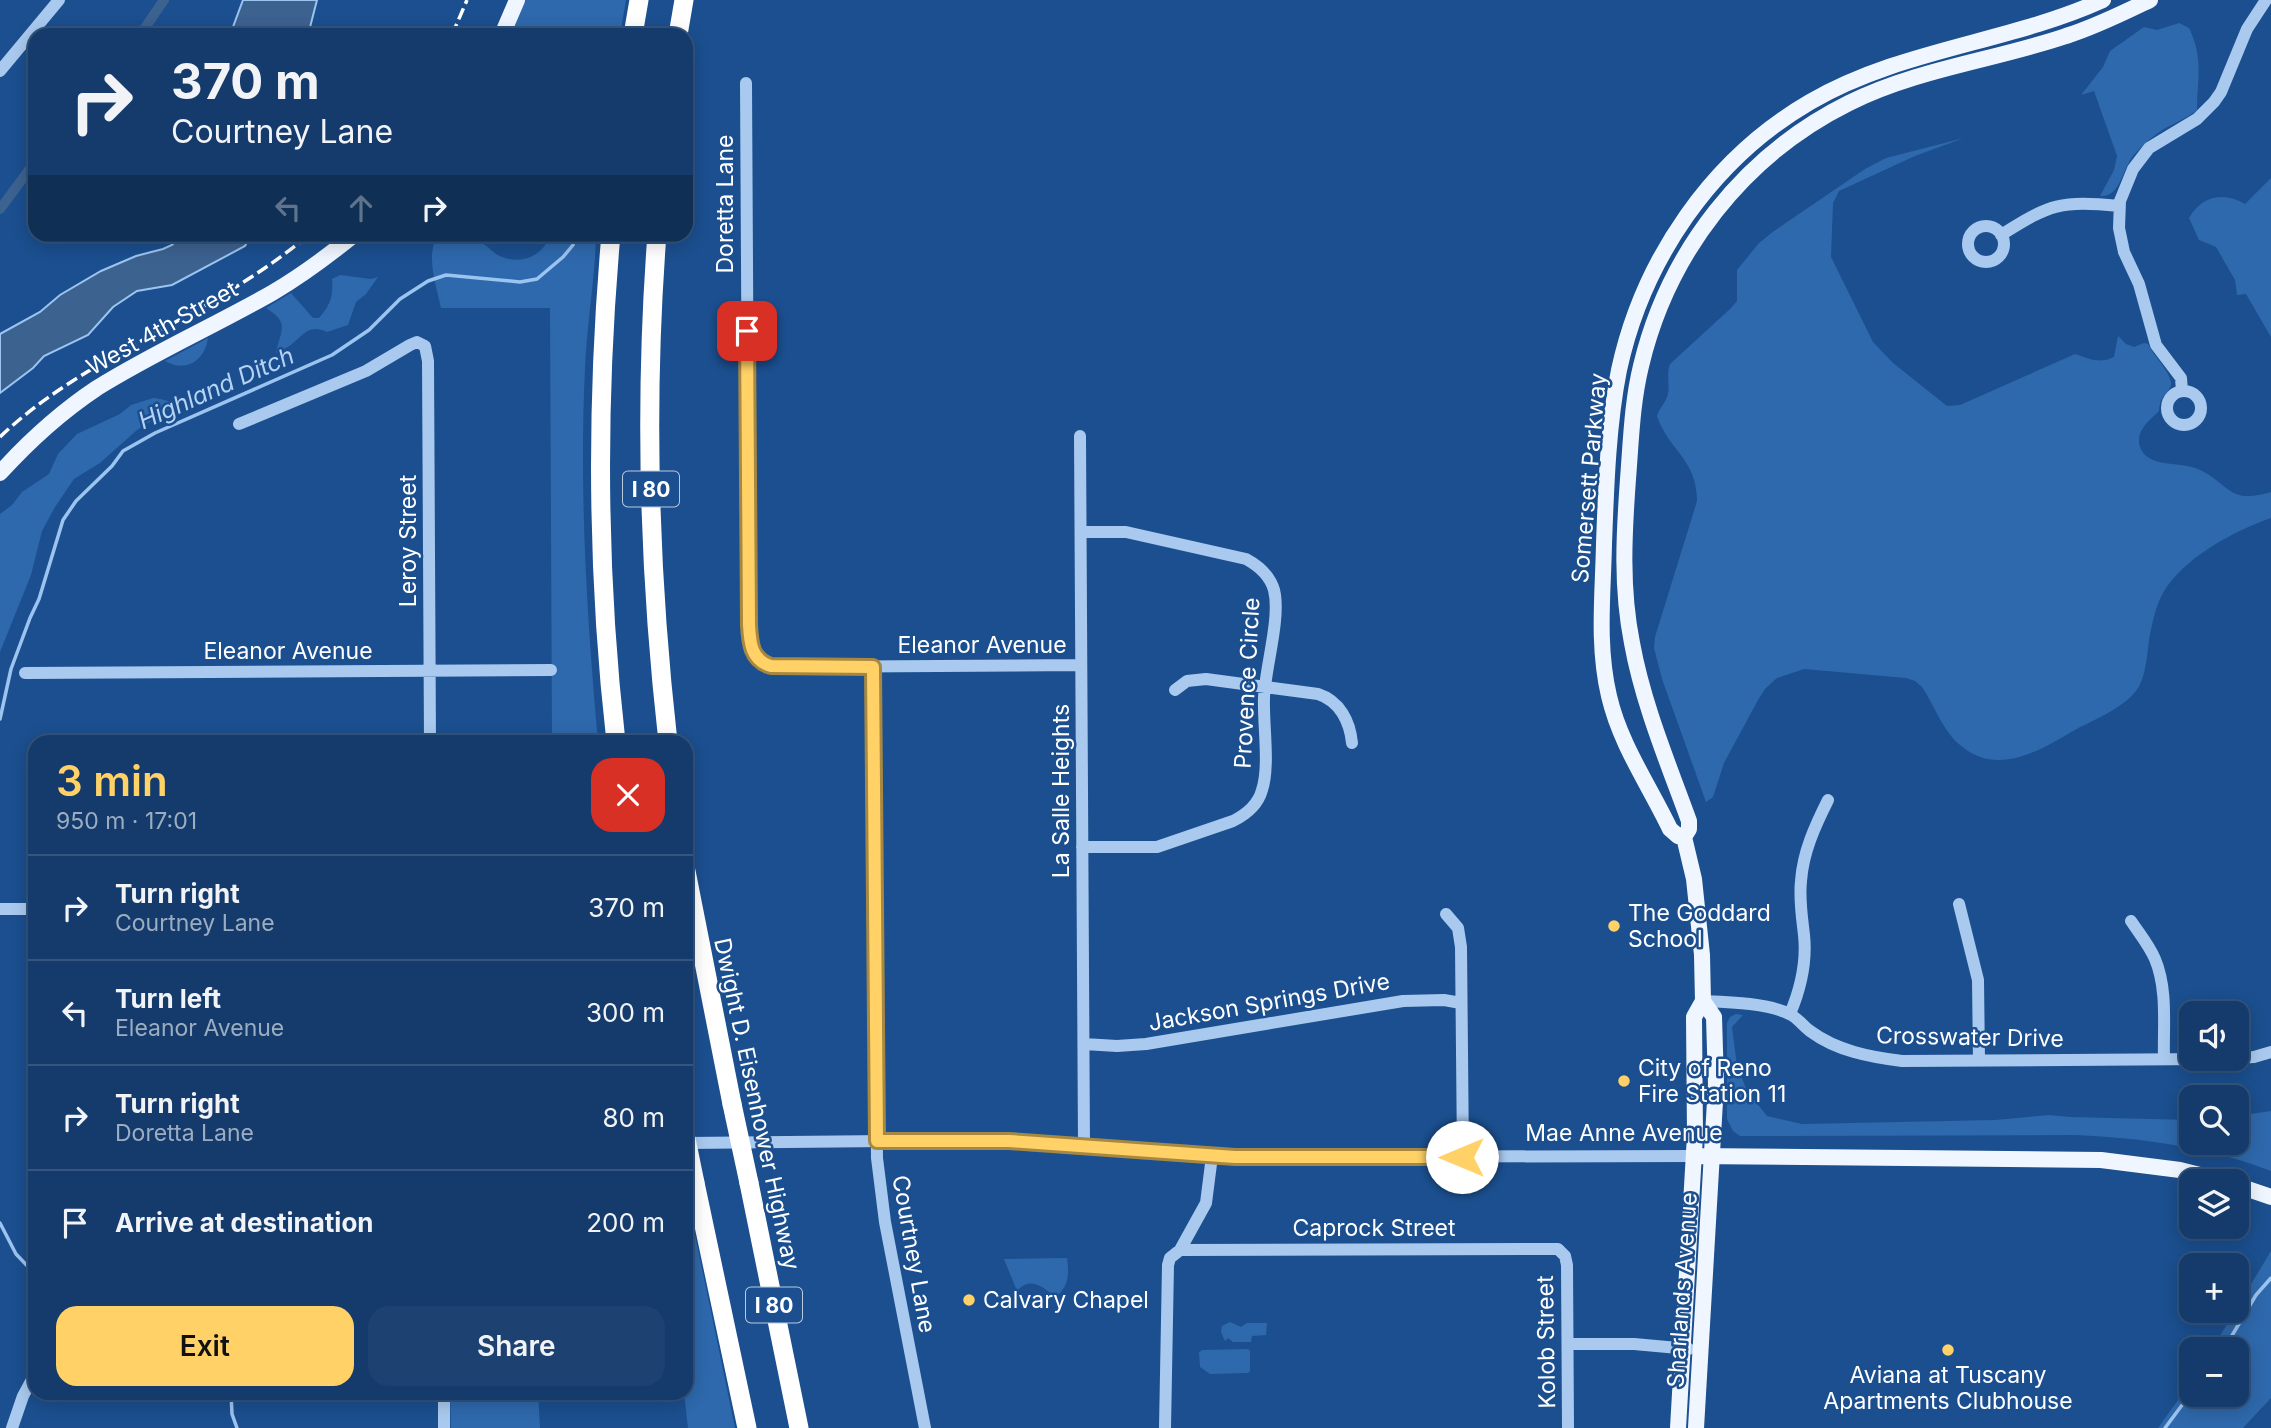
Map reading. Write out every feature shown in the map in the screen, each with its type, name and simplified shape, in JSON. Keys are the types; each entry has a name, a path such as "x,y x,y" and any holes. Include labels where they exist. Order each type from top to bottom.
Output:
{"highway":[{"path":"634,28 639,0"},
{"path":"679,28 684,0"},
{"name":"I 80","path":"611,242 603,368 601,508 615,735"},
{"name":"I 80","path":"657,242 650,368 651,513 667,735"},
{"name":"Dwight D. Eisenhower Highway","path":"693,906 799,1428"},
{"name":"I 80","path":"693,1174 747,1428"}],"main road":[{"path":"505,28 517,0"},
{"name":"Somersett Parkway","path":"1684,837 1678,836 1670,829 1631,757 1610,698 1601,649 1605,527 1614,400 1626,343 1654,269 1690,210 1721,173 1760,137 1807,103 1884,67 2026,28 2103,0"},
{"name":"Somersett Parkway","path":"1694,1156 1694,1017 1703,1001 1698,908 1684,837 1689,829 1689,821 1647,701 1632,644 1625,587 1624,555 1634,415 1640,368 1658,312 1679,267 1707,222 1740,183 1776,150 1829,114 1869,94 1908,80 2068,36 2150,0"},
{"name":"West 4th Street","path":"0,473 41,432 95,390 271,293 304,273 345,242"},
{"name":"Somersett Parkway","path":"1703,1001 1711,1010 1715,1024 1713,1156"},
{"name":"Mae Anne Avenue","path":"1694,1156 2101,1160 2179,1171"},
{"name":"Sharlands Avenue","path":"1678,1428 1694,1156"},
{"name":"Sharlands Avenue","path":"1696,1428 1713,1156"},
{"path":"2249,1189 2271,1197"}],"street":[{"path":"36,28 59,0"},
{"path":"2182,391 2181,378 2156,345 2139,285 2124,252 2119,228 2119,206 2126,181 2141,157 2160,139 2197,118 2221,92 2247,29 2266,0"},
{"path":"0,71 28,37"},
{"name":"Doretta Lane","path":"746,83 749,625 752,651 758,660"},
{"path":"2001,234 2035,213 2060,204 2119,206"},
{"name":"Leroy Street","path":"239,424 366,370 410,345 422,343 428,351 430,735"},
{"name":"La Salle Heights","path":"1080,436 1084,1146"},
{"name":"Provence Circle","path":"1081,531 1126,532 1233,556 1255,564 1269,580 1275,599 1265,687 1264,788 1249,811 1233,821 1157,847 1082,847"},
{"name":"Eleanor Avenue","path":"758,660 763,664 780,667 1081,665"},
{"name":"Courtney Lane","path":"873,667 877,1141 882,1204 925,1428"},
{"name":"Eleanor Avenue","path":"25,673 551,670"},
{"path":"1175,690 1187,681 1196,679 1318,694 1330,700 1343,714 1352,743"},
{"path":"1790,1014 1798,994 1805,956 1800,907 1803,862 1828,800"},
{"path":"1959,904 1978,980 1979,1061"},
{"path":"0,909 28,909"},
{"path":"1446,914 1453,920 1460,937 1462,1157"},
{"path":"2131,921 2154,958 2160,974 2163,990 2164,1059"},
{"name":"Jackson Springs Drive","path":"1084,1044 1146,1044 1404,1001 1444,1000 1461,1003"},
{"name":"Crosswater Drive","path":"1703,1001 1759,1006 1790,1014 1811,1032 1834,1045 1873,1058 1902,1061 2179,1059"},
{"path":"2249,1057 2271,1052"},
{"name":"Mae Anne Avenue","path":"693,1141 986,1140 1212,1156 1694,1156"},
{"path":"1165,1428 1168,1265 1170,1258 1180,1250 1206,1203 1212,1156"},
{"name":"Caprock Street","path":"1180,1250 1548,1248 1558,1249 1565,1256"},
{"name":"Kolob Street","path":"1565,1256 1568,1428"},
{"path":"1568,1344 1634,1344 1701,1350"},
{"path":"12,1428 28,1387"},
{"path":"444,1400 444,1428"}],"shaded area":[{"path":"243,0 317,0 310,28 233,28"},
{"path":"525,0 626,0 621,28 514,28"},
{"path":"2179,23 2189,28 2197,49 2197,110 2148,141 2133,156 2112,193 2100,196 2114,170 2117,156 2094,91 2081,95 2103,67 2110,51 2144,27 2157,30"},
{"path":"1964,138 1915,156 1839,191 1833,203 1831,257 1873,342 1893,363 1947,406 1960,405 2075,354 2099,360 2114,357 2118,336 2134,347 2148,344 2169,376 2171,385 2161,401 2159,411 2139,436 2144,454 2157,462 2198,469 2237,494 2246,496 2271,492 2271,518 2226,538 2183,568 2158,603 2144,671 2136,691 2115,709 2046,746 2018,758 1988,759 1974,754 1954,739 1922,687 1915,681 1804,669 1777,678 1765,689 1724,763 1713,797 1706,802 1662,679 1654,648 1655,637 1697,501 1696,487 1688,465 1668,438 1657,416 1668,394 1670,364 1737,301 1737,270 1759,243 1774,231 1865,169 1886,158"},
{"path":"2271,178 2271,337 2246,294 2237,295 2235,280 2216,247 2199,240 2189,218 2206,200 2214,198 2229,198 2245,204"},
{"path":"175,242 247,242 245,246 172,285 137,291 113,307 88,335 44,356 33,368 0,393 0,334 40,312 60,295 101,271"},
{"path":"435,242 478,242 499,256 518,260 532,256 547,242 596,242 585,368 583,461 587,602 597,735 552,735 550,308 441,308 432,266"},
{"path":"340,275 371,279 378,277 366,294 356,302 348,325 327,332 312,330 276,353 281,323 274,313 266,308 291,293 313,318 319,318 330,300 332,279"},
{"path":"208,338 203,353 193,363 180,366 165,361"},
{"path":"153,398 177,402 137,430 100,463 74,479 55,507 42,531 31,575 0,652 0,514 12,505 22,492 49,474 58,454 77,434 120,414 131,405"},
{"path":"1743,1015 1732,1027 1737,1066 1747,1091 1767,1116 1802,1124 1995,1120 2049,1115 2179,1120 2179,1146 2151,1141 2076,1135 1740,1136 1733,1131 1727,1119 1727,1023 1730,1017"},
{"path":"2271,1111 2271,1171 2220,1155 2249,1155 2249,1114"},
{"path":"693,1225 735,1428 688,1428 685,1400 693,1400"},
{"path":"2271,1251 2271,1398 2243,1428 2158,1428 2179,1399 2179,1407 2249,1407 2249,1337 2219,1337 2228,1323 2249,1323 2249,1288"},
{"path":"1067,1258 1066,1282 1059,1294 1053,1295 1030,1283 1017,1291 1004,1259"},
{"path":"1230,1322 1241,1327 1247,1323 1267,1323 1266,1335 1252,1336 1251,1342 1233,1342 1228,1338 1225,1341 1221,1332 1222,1326"},
{"path":"1248,1349 1248,1373 1210,1374 1200,1367 1199,1352 1202,1350"},
{"path":"450,1400 538,1400 540,1428 451,1428"}],"waterway":[{"path":"145,28 164,0"},
{"path":"0,209 28,171"},
{"name":"Highland Ditch","path":"0,719 11,669 39,599 63,520 76,501 112,466 123,451 155,433 332,355 369,330 400,299 428,281 446,275 520,282 537,279 563,257 573,242"},
{"name":"Highland Ditch","path":"0,1223 16,1254 28,1267"},
{"path":"2231,1337 2256,1295 2271,1278"},
{"name":"Highland Ditch","path":"231,1400 232,1414 237,1428"},
{"path":"2165,1428 2181,1407"}],"railway":[{"path":"455,28 467,0"},
{"path":"0,437 60,389 242,283 300,242"}],"place":[{"name":"The Goddard School","path":"1614,926"},
{"name":"City of Reno Fire Station 11","path":"1624,1081"},
{"name":"Calvary Chapel","path":"969,1300"},
{"name":"Aviana at Tuscany Apartments Clubhouse","path":"1948,1350"}],"route":[{"path":"747,331 749,625 752,651 763,664 771,666 873,667 877,1141 1009,1141 1235,1157 1462,1157"}]}
